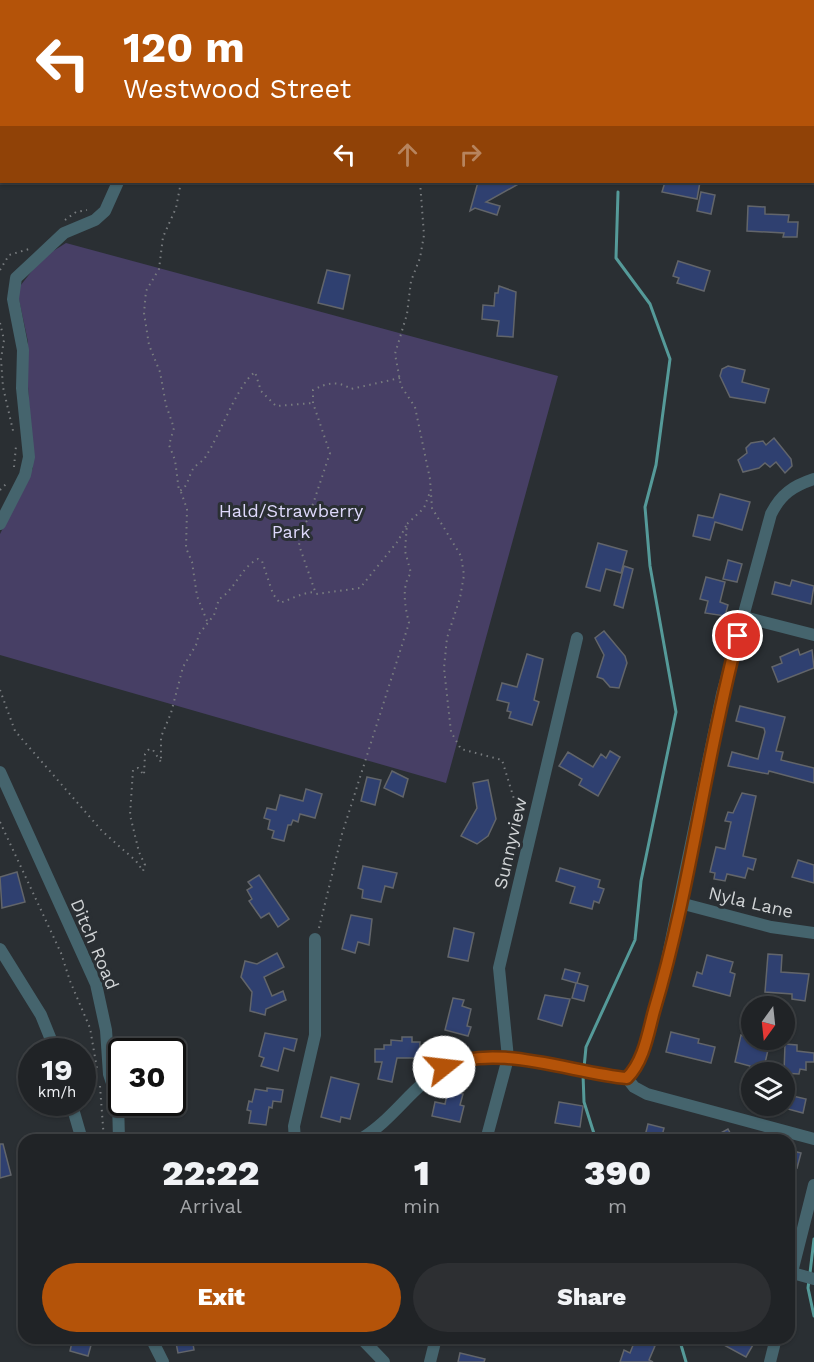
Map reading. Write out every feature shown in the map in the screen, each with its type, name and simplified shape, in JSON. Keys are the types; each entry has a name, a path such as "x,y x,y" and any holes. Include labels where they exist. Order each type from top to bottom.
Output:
{"street":[{"path":"0,524 25,475 29,457 22,388 23,350 13,299 16,278 64,233 95,220 105,211 117,183"},
{"path":"627,1078 640,1059 661,989 722,694 771,514 779,499 790,489 814,479"},
{"path":"744,616 814,635"},
{"name":"Sunnyview","path":"508,1058 500,968 577,638"},
{"name":"Ditch Road","path":"0,772 96,984 105,1030 109,1074 118,1101 119,1134"},
{"name":"Nyla Lane","path":"680,903 771,927 814,933"},
{"path":"295,1134 294,1126 316,1018 315,939"},
{"path":"0,949 36,1005 50,1038"},
{"path":"488,1134 508,1058"},
{"path":"368,1134 383,1125 419,1085 444,1067 467,1059 508,1058 597,1075 627,1078 634,1087 647,1094 814,1139"},
{"path":"75,1116 80,1134"},
{"path":"795,1257 814,1185"},
{"path":"795,1277 814,1279"},
{"path":"154,1344 163,1362"},
{"path":"367,1344 384,1362"},
{"path":"430,1362 434,1344"},
{"path":"771,1362 775,1344"}],"path":[{"path":"181,183 176,208 163,237 159,268 147,291 144,313 149,345 160,372 166,405 174,428 170,445 187,509 186,548 192,562 193,583 207,621"},
{"path":"420,183 424,235 420,258 411,280 407,314 395,354 401,386 415,407 431,489 432,508 461,556 464,574 460,598 447,638 444,668 452,732 461,749 502,760 518,812 526,807 537,806"},
{"path":"0,323 4,340 1,359 3,387 16,444 14,472"},
{"path":"181,492 194,467 205,459 247,380 255,372 261,391 276,406 313,403"},
{"path":"314,592 299,545 303,527 308,519 330,453 313,403 313,390 325,384 340,382 351,388 400,378"},
{"path":"0,490 11,477"},
{"path":"0,690 15,731 102,831 136,861 143,871 145,865 139,852 130,815 133,770 138,768 144,775 145,754 149,749 153,750 161,762 161,737 171,713 183,667 207,621 214,615 219,599 226,595 251,562 258,559 262,561 273,594 280,603 291,596 300,597 314,592 360,588 398,541 407,524 424,508 431,489"},
{"path":"315,939 327,903 342,834 409,623 405,610 405,581 411,573 405,551 407,524"},
{"path":"0,822 62,952 70,981 90,1028 98,1072"},
{"path":"100,1082 104,1134"}],"green space":[{"name":"Hald/Strawberry Park","path":"66,243 558,376 446,783 0,655 0,534 33,468 28,342 17,290 42,258"}],"building":[{"path":"478,183 520,183 486,202 500,206 497,215 475,208 470,211"},
{"path":"665,183 700,183 697,199 662,192"},
{"path":"701,192 715,195 711,214 697,211"},
{"path":"748,206 765,207 765,214 789,215 788,222 798,222 797,237 783,237 784,233 747,231"},
{"path":"678,261 710,271 704,291 677,283 679,278 673,276"},
{"path":"327,270 350,275 343,309 318,303"},
{"path":"499,286 516,292 513,337 497,336 499,321 482,319 483,305 494,306 495,293 498,293"},
{"path":"728,366 745,370 742,382 769,389 765,403 730,397 720,376 722,369"},
{"path":"774,438 791,459 792,466 785,473 776,462 770,467 765,463 759,468 743,472 738,460 747,453 746,448 751,443 763,441 766,445"},
{"path":"720,494 750,502 742,530 715,522 710,540 693,536 698,515 713,518"},
{"path":"598,543 627,551 621,573 606,569 600,591 586,587"},
{"path":"728,560 742,564 737,582 723,579"},
{"path":"624,566 633,569 623,608 614,605"},
{"path":"706,577 725,582 720,602 728,605 725,616 705,613 708,601 700,599"},
{"path":"792,580 814,586 811,604 772,594 775,582 790,586"},
{"path":"604,631 625,656 627,663 619,688 610,687 603,679 597,677 604,655 595,638"},
{"path":"798,649 800,655 812,650 814,668 778,682 772,667 782,663 780,657"},
{"path":"527,654 543,659 534,700 539,702 532,725 509,718 511,712 507,711 509,703 497,700 502,683 517,687"},
{"path":"740,706 785,717 776,751 783,752 781,760 814,768 814,783 769,771 768,774 728,766 732,752 758,759 765,732 764,728 736,721"},
{"path":"610,751 620,757 598,796 579,785 582,779 559,766 568,752 593,767 601,754 606,758"},
{"path":"392,771 408,779 403,797 384,788"},
{"path":"367,777 381,780 375,805 361,801"},
{"path":"488,780 496,819 488,836 477,844 461,836 477,808 473,783"},
{"path":"306,789 322,794 315,818 300,814 298,822 293,820 291,825 288,825 284,841 272,838 274,831 268,829 270,820 264,818 267,808 276,810 280,795 303,801"},
{"path":"742,793 756,796 743,856 756,859 753,870 748,868 745,878 727,874 725,881 714,879 715,873 710,872 716,847 725,849 731,822 725,821 728,812 733,813"},
{"path":"798,860 814,865 814,883 792,877"},
{"path":"363,866 397,873 393,888 385,886 381,902 362,898 363,890 358,888"},
{"path":"560,868 600,880 598,887 604,889 599,903 594,901 592,909 570,903 575,887 556,881"},
{"path":"17,872 25,902 2,908 0,877"},
{"path":"259,875 289,919 278,927 269,913 261,918 249,901 252,899 247,890 252,887 248,882"},
{"path":"351,915 372,919 369,945 358,942 355,953 342,949"},
{"path":"454,928 474,933 468,961 448,957"},
{"path":"277,953 284,967 264,977 272,996 283,991 286,1000 266,1009 265,1015 250,1011 252,992 241,977 245,961 257,964"},
{"path":"768,954 782,955 781,972 809,974 805,1001 795,999 792,994 765,992"},
{"path":"707,955 733,962 730,972 735,974 730,996 693,986 697,972 702,974"},
{"path":"565,969 580,973 577,983 588,986 584,1001 572,998 576,983 562,979"},
{"path":"545,995 570,999 562,1026 538,1019"},
{"path":"453,998 464,1000 462,1006 471,1009 467,1026 471,1027 468,1036 445,1030"},
{"path":"671,1032 699,1039 698,1043 715,1047 711,1063 666,1052"},
{"path":"265,1033 297,1039 294,1051 284,1048 278,1071 261,1066 264,1058 259,1056"},
{"path":"741,1035 741,1050 768,1050 765,1062 735,1062"},
{"path":"402,1037 412,1037 412,1042 420,1042 419,1058 397,1058 392,1082 378,1079 382,1062 375,1062 375,1049 384,1049 384,1045 391,1045 391,1040 402,1041"},
{"path":"795,1045 797,1045 797,1051 814,1053 814,1062 806,1062 806,1070 800,1069 799,1074 795,1074 795,1062 784,1062 785,1050 795,1050"},
{"path":"331,1077 359,1084 350,1119 341,1117 340,1122 321,1117"},
{"path":"267,1088 283,1090 281,1102 273,1101 272,1108 269,1107 266,1125 249,1123 251,1111 247,1110 249,1101 252,1102 255,1089 267,1091"},
{"path":"448,1090 463,1094 460,1105 464,1106 460,1122 432,1116 435,1102 445,1104"},
{"path":"795,1096 806,1099 803,1113 795,1111"},
{"path":"559,1102 583,1106 580,1127 555,1123"},
{"path":"648,1124 664,1128 662,1134 646,1134"},
{"path":"728,1129 731,1134 719,1134"},
{"path":"0,1144 3,1144 11,1175 0,1178"},
{"path":"795,1152 801,1153 797,1168 795,1168"},
{"path":"72,1344 91,1344 88,1356 70,1351"},
{"path":"176,1344 193,1344 194,1350 178,1353"},
{"path":"634,1344 655,1346 649,1360 653,1362 620,1362 624,1350 630,1353"},
{"path":"722,1344 754,1344 746,1357"},
{"path":"460,1353 485,1359 484,1362 458,1362"}],"waterway":[{"path":"584,1068 586,1047 635,940 641,881 676,712 650,566 645,507 656,465 670,359 650,304 616,258 618,192"},
{"path":"583,1074 584,1102 594,1134"},
{"path":"810,1273 814,1239"},
{"path":"809,1280 808,1288 814,1316"},
{"path":"681,1344 686,1362"}],"route":[{"path":"444,1067 467,1059 508,1058 597,1075 627,1078 638,1065 661,989 722,694 738,636"}]}
